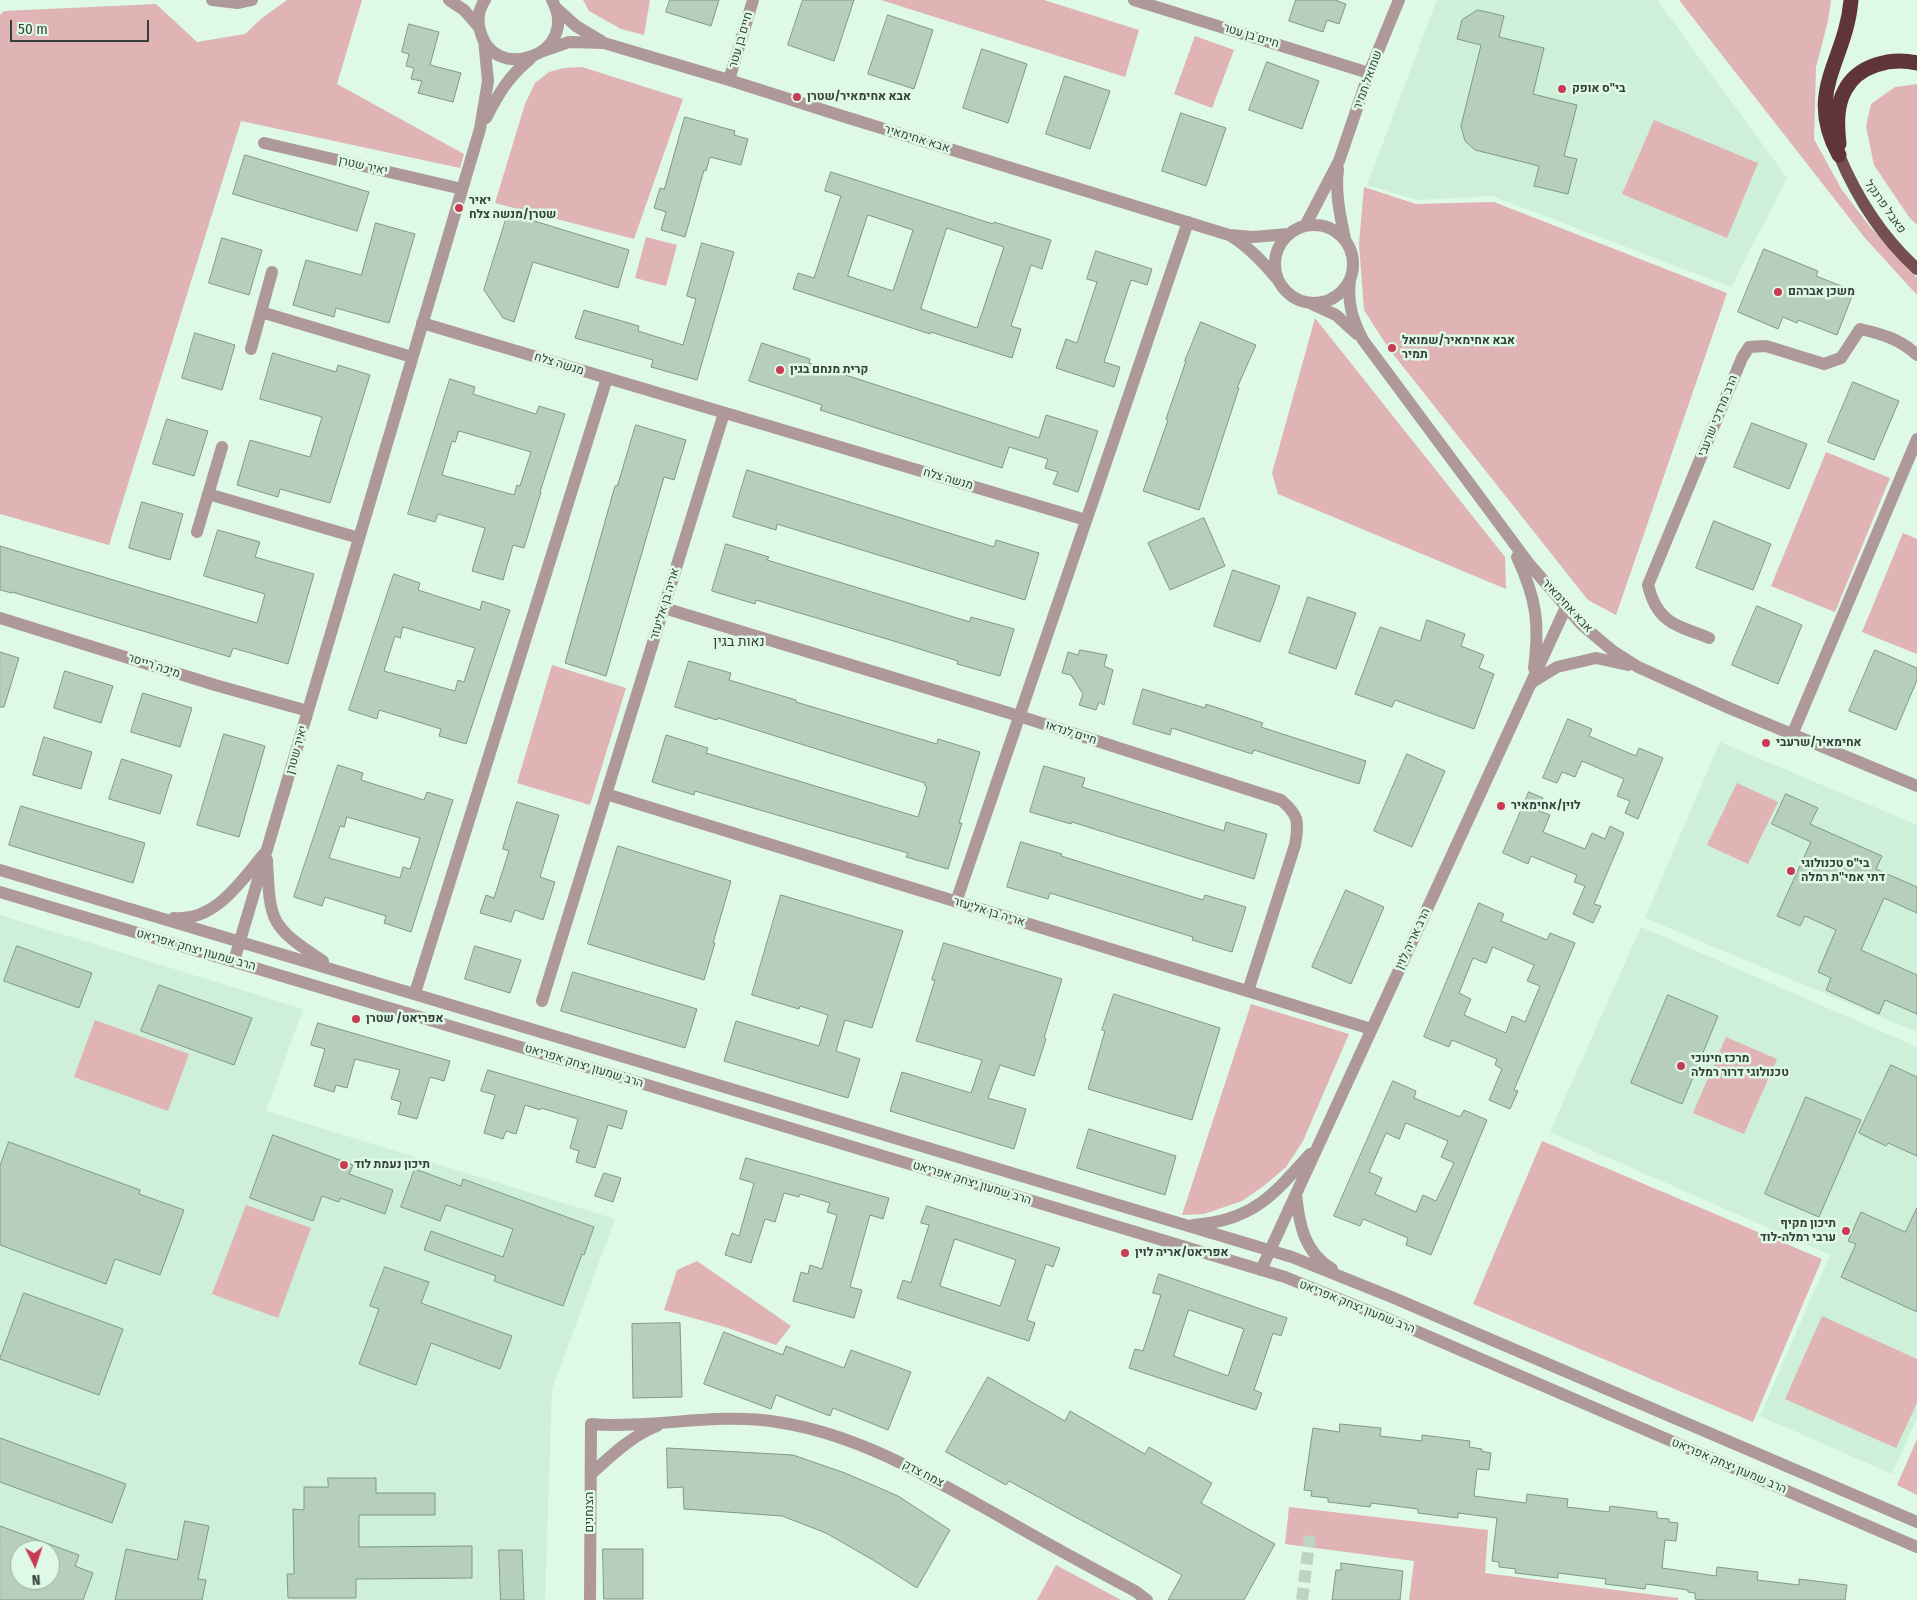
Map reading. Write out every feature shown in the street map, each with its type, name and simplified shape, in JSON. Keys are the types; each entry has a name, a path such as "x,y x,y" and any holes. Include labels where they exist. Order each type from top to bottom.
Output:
{"highway":[{"path":"1839,155 1829,133 1824,106 1828,80 1846,32 1851,0"},
{"path":"1839,155 1837,127 1839,110 1845,89 1856,77 1869,68 1883,62 1917,63"}],"main road":[{"name":"פאבל פרנקל","path":"1839,155 1850,182 1878,225 1917,269"}],"street":[{"path":"212,0 238,3 252,0"},
{"path":"449,0 464,10 479,27 484,40 495,52 510,59 531,58"},
{"path":"479,27 479,15 485,0"},
{"name":"חיים בן עטר","path":"729,80 752,0"},
{"name":"חיים בן עטר","path":"1134,0 1369,73"},
{"name":"שמואל תמיר","path":"1305,226 1339,161 1369,73 1399,0"},
{"path":"543,51 555,35 557,26 553,3"},
{"name":"אבא אחימאיר","path":"553,3 576,26 604,44"},
{"name":"יאיר שטרן","path":"234,961 480,129 488,81 484,40"},
{"name":"אבא אחימאיר","path":"531,58 543,51 569,42 604,44 729,80 1229,235 1253,237 1288,234"},
{"name":"יאיר שטרן","path":"480,129 502,87 514,72 531,58"},
{"name":"יאיר שטרן","path":"264,142 462,189"},
{"name":"שמואל תמיר","path":"1339,161 1336,184 1344,240"},
{"path":"956,902 1188,222"},
{"path":"1307,303 1320,303 1332,299 1350,281 1353,270 1353,259 1350,249 1344,240 1336,232 1316,225 1305,226 1288,234 1280,244 1276,255 1275,268 1278,280 1290,295 1307,303 1336,315 1363,340"},
{"name":"אבא אחימאיר","path":"1229,235 1246,245 1278,280"},
{"path":"251,349 272,272"},
{"name":"אבא אחימאיר","path":"1350,281 1348,292 1351,312 1363,340 1535,572 1582,625 1613,651 1638,667 1792,735 1917,786"},
{"path":"261,312 412,357"},
{"name":"מנשה צלח","path":"422,324 1086,520"},
{"name":"הרב מרדכי שרעבי","path":"1709,638 1668,621 1652,601 1648,585 1745,353 1749,348 1766,346 1824,364 1841,358 1860,328 1890,336 1908,346 1917,355"},
{"path":"415,993 607,378"},
{"name":"אריה בן אליעזר","path":"542,1001 724,413"},
{"path":"1792,735 1917,439"},
{"path":"197,532 222,447"},
{"path":"208,494 359,538"},
{"path":"1508,536 1530,585 1535,608 1537,645 1531,683"},
{"name":"הרב אריה לוין","path":"1260,1270 1566,607"},
{"name":"חיים לנדאו","path":"664,608 1019,716 1281,800 1292,809 1297,819 1296,845 1248,991"},
{"name":"מיכה רייסר","path":"0,618 215,685 308,711"},
{"path":"1531,683 1557,668 1596,658 1638,667"},
{"name":"אריה בן אליעזר","path":"606,794 1372,1029"},
{"path":"158,916 179,918 195,916 209,910 235,888 267,850"},
{"path":"267,850 270,902 276,922 294,942 334,969"},
{"name":"הרב שמעון יצחק אפריאט","path":"0,870 1270,1250 1347,1278 1917,1522"},
{"name":"הרב שמעון יצחק אפריאט","path":"0,892 1285,1277 1386,1318 1917,1547"},
{"path":"1182,1224 1194,1225 1216,1222 1258,1206 1272,1195 1318,1144"},
{"path":"1296,1192 1298,1220 1312,1250 1327,1266 1347,1278"},
{"name":"צמח צדק","path":"591,1424 630,1425 736,1419 776,1421 814,1430 866,1447 923,1473 1148,1600"},
{"name":"צמח צדק","path":"591,1474 645,1430 675,1421"},
{"name":"הצנחנים","path":"590,1600 591,1424"}],"shaded area":[{"path":"287,0 362,0 337,84 464,154 460,168 241,121 109,545 0,514 0,15 4,11 156,4 197,42 245,34 262,18"},
{"path":"583,0 650,0 644,35 621,29 589,11"},
{"path":"881,0 1044,0 1139,30 1125,77"},
{"name":"בי\"ס אופק","path":"1437,0 1657,0 1787,178 1731,287 1492,196 1417,200 1367,185"},
{"path":"1679,0 1831,0 1828,21 1816,67 1814,139 1842,190 1871,228 1917,278 1917,295 1865,238"},
{"path":"1195,36 1234,50 1212,108 1174,94"},
{"path":"582,67 683,99 634,239 495,203 525,104 535,83 549,72 564,68"},
{"path":"1917,84 1917,225 1909,217 1874,165 1866,126 1871,104 1895,87"},
{"path":"1654,120 1758,163 1727,238 1622,194"},
{"path":"1364,187 1416,204 1494,202 1727,293 1616,615 1588,600 1389,349 1364,310 1359,244"},
{"path":"646,237 677,245 666,286 635,278"},
{"path":"1315,318 1505,557 1506,589 1278,494 1272,473"},
{"path":"1826,452 1890,478 1835,612 1771,586"},
{"path":"1903,533 1917,539 1917,654 1862,632"},
{"path":"552,665 626,688 590,805 517,783"},
{"name":"בי\"ס טכנולוגי דתי אמי\"ת רמלה","path":"1720,742 1917,825 1917,1032 1645,918"},
{"path":"1737,783 1778,802 1748,864 1707,845"},
{"path":"0,915 303,1009 266,1111 615,1219 552,1389 545,1600 0,1600"},
{"path":"1641,927 1917,1047 1917,1418 1892,1474 1760,1416 1830,1255 1550,1132"},
{"path":"1251,1004 1349,1034 1303,1141 1286,1167 1242,1201 1204,1214 1182,1215"},
{"path":"95,1020 189,1054 168,1111 74,1077"},
{"path":"1726,1037 1777,1059 1744,1134 1693,1113"},
{"path":"1542,1141 1822,1259 1753,1422 1473,1304"},
{"path":"246,1205 311,1228 278,1318 212,1294"},
{"path":"697,1261 791,1326 776,1345 725,1327 664,1310 677,1270"},
{"path":"1822,1316 1917,1359 1917,1403 1896,1448 1785,1399"},
{"path":"1917,1439 1917,1495 1897,1485"},
{"path":"1289,1507 1488,1530 1485,1573 1678,1598 1678,1600 1409,1600 1414,1561 1285,1544"},
{"path":"1056,1565 1121,1600 1037,1600"}],"building":[{"path":"670,0 719,0 711,26 666,12"},
{"path":"803,0 854,0 834,61 788,45"},
{"path":"1296,0 1335,0 1346,4 1339,24 1327,20 1323,32 1289,21"},
{"path":"1478,10 1504,16 1499,37 1544,48 1533,94 1577,105 1564,156 1577,159 1568,194 1534,186 1539,166 1475,150 1465,141 1461,126 1481,45 1457,39 1462,20"},
{"path":"888,15 933,30 914,89 868,74"},
{"path":"409,24 439,32 430,65 461,73 453,102 418,93 422,81 411,79 414,68 406,66 409,54 402,52"},
{"path":"982,49 1027,64 1008,123 963,108"},
{"path":"1267,62 1319,81 1302,129 1249,110"},
{"path":"1065,76 1110,91 1090,149 1046,134"},
{"path":"1181,113 1226,128 1206,186 1162,171"},
{"path":"685,117 735,131 734,135 748,139 741,165 710,157 706,171 704,170 685,237 661,230 666,212 654,208 660,188 664,189"},
{"path":"245,155 369,192 357,231 233,194"},
{"path":"831,172 993,224 994,222 1051,240 1042,269 1031,265 1011,326 1021,329 1012,358 931,332 930,334 793,289 798,273 814,278 841,196 825,191","holes":["868,215 913,230 893,291 848,276","947,228 1004,247 977,328 921,309"]},
{"path":"508,213 629,250 618,288 533,262 514,322 503,318 484,290"},
{"path":"376,223 415,234 389,323 336,308 334,317 293,305 306,260 361,275"},
{"path":"222,238 262,250 249,295 209,283"},
{"path":"702,243 734,252 697,380 651,367 653,360 575,338 584,310 639,326 638,331 683,345 696,299 687,296"},
{"name":"משכן אברהם","path":"1764,249 1818,271 1816,276 1854,291 1837,335 1798,320 1797,323 1783,317 1778,329 1738,312"},
{"path":"1096,251 1152,269 1147,285 1131,280 1104,362 1120,367 1114,387 1056,368 1066,339 1077,343 1097,282 1087,279"},
{"path":"1201,322 1256,345 1237,388 1239,388 1199,510 1143,491 1168,420 1166,419 1185,361"},
{"path":"195,333 235,345 222,390 182,378"},
{"path":"762,343 810,359 809,363 1039,438 1046,415 1098,431 1078,492 1053,484 1058,472 1045,468 1048,459 1009,447 1002,468 820,410 822,405 749,381"},
{"path":"273,353 336,372 338,365 370,375 330,503 280,489 278,497 237,485 250,440 310,457 322,417 260,399"},
{"path":"450,379 475,387 473,394 536,414 539,406 565,414 524,548 513,545 503,580 472,571 485,528 438,514 435,522 408,514","holes":["459,431 531,452 520,486 517,485 514,495 442,475 452,441 455,442"]},
{"path":"1853,382 1899,401 1874,460 1828,442"},
{"path":"167,419 208,431 194,476 153,464"},
{"path":"1752,423 1807,444 1789,489 1734,467"},
{"path":"636,425 686,440 674,480 664,477 606,676 565,663 615,486 617,486"},
{"path":"747,470 994,547 996,540 1039,553 1025,600 777,524 776,530 733,517"},
{"path":"142,502 183,514 170,560 129,548"},
{"path":"1204,518 1225,566 1170,590 1148,543"},
{"path":"1714,521 1771,544 1753,590 1696,568"},
{"path":"218,530 260,542 255,557 314,574 288,664 233,648 230,657 0,590 0,546 257,623 265,594 204,576"},
{"path":"726,544 769,557 767,560 970,622 971,617 1014,629 1000,676 957,664 958,661 756,600 755,604 712,591"},
{"path":"1233,570 1280,586 1260,642 1214,626"},
{"path":"394,574 420,583 418,590 480,610 482,601 510,610 466,744 439,736 441,729 379,710 377,719 349,710","holes":["403,627 475,648 464,682 458,680 455,691 384,671 395,636 400,638"]},
{"path":"1308,597 1356,613 1336,669 1289,653"},
{"path":"1757,606 1802,625 1778,684 1732,665"},
{"path":"1427,620 1465,634 1461,646 1484,655 1479,668 1494,674 1474,729 1395,700 1392,707 1355,694 1380,627 1420,641"},
{"path":"1080,650 1107,655 1104,666 1113,670 1104,705 1099,702 1096,710 1079,705 1083,694 1071,675 1062,673 1068,652 1078,655"},
{"path":"1875,650 1917,668 1917,680 1896,730 1849,711"},
{"path":"0,652 19,658 4,707 0,707"},
{"path":"689,661 731,673 729,680 796,700 796,702 937,744 938,739 980,752 959,823 962,823 948,869 906,857 908,853 695,791 694,795 652,782 666,735 708,748 706,753 918,817 927,787 925,783 718,718 717,720 675,707"},
{"path":"65,671 113,686 101,723 54,708"},
{"path":"1143,689 1205,708 1206,704 1263,723 1261,727 1366,761 1359,784 1254,750 1252,754 1172,728 1170,735 1133,724"},
{"path":"143,693 192,708 180,747 131,732"},
{"path":"1568,719 1592,729 1589,736 1636,756 1639,748 1663,758 1638,819 1625,813 1630,801 1617,796 1624,779 1582,761 1575,777 1562,772 1557,783 1543,778"},
{"path":"224,734 265,746 239,837 197,825"},
{"path":"44,737 92,752 81,789 33,775"},
{"path":"1407,754 1445,771 1412,847 1374,831"},
{"path":"122,759 172,775 160,814 109,799"},
{"path":"338,765 363,773 361,780 424,800 427,792 453,800 411,932 384,923 386,916 325,897 322,906 294,897","holes":["347,817 420,838 410,869 403,867 400,878 329,858 340,826 344,827"]},
{"path":"1044,766 1085,778 1082,787 1224,831 1226,822 1267,834 1254,879 1072,822 1071,824 1030,812"},
{"path":"1529,792 1543,798 1537,810 1550,815 1543,832 1585,849 1592,833 1605,839 1610,826 1624,833 1594,904 1601,906 1593,923 1573,914 1585,886 1574,882 1577,875 1531,856 1528,864 1503,853"},
{"path":"1786,794 1818,808 1810,824 1882,856 1876,869 1917,887 1917,913 1884,898 1861,950 1917,975 1917,1014 1885,1000 1879,1014 1826,990 1831,978 1818,972 1836,930 1805,916 1800,926 1777,916 1811,842 1772,824"},
{"path":"517,802 559,815 540,877 555,882 543,920 515,910 511,922 480,913 486,895 494,898 509,851 503,849"},
{"path":"21,806 145,843 133,883 9,845"},
{"path":"1021,842 1203,900 1205,895 1246,907 1232,952 1192,940 1193,937 1050,893 1048,899 1007,887"},
{"path":"618,846 731,881 704,980 588,944"},
{"path":"1346,890 1384,907 1351,984 1312,967"},
{"path":"781,895 903,931 872,1028 845,1020 836,1051 860,1059 848,1098 724,1061 736,1021 819,1046 828,1015 800,1006 799,1009 752,995"},
{"path":"1479,903 1504,914 1501,921 1547,940 1550,933 1575,943 1514,1090 1518,1091 1510,1109 1489,1100 1502,1069 1495,1065 1497,1059 1452,1040 1449,1047 1424,1037","holes":["1493,947 1534,965 1527,981 1540,986 1525,1022 1512,1016 1506,1033 1464,1015 1471,999 1459,993 1473,958 1486,963"]},
{"path":"944,943 1062,979 1034,1076 1000,1065 988,1098 1026,1109 1014,1149 890,1111 902,1072 971,1093 982,1060 916,1041 935,980 932,980"},
{"path":"17,946 92,973 79,1008 4,981"},
{"path":"475,946 521,960 510,993 465,979"},
{"path":"573,972 697,1009 685,1048 561,1011"},
{"path":"159,985 252,1018 234,1065 141,1031"},
{"path":"1114,994 1220,1028 1192,1120 1088,1089 1105,1031 1102,1030"},
{"path":"1668,995 1718,1016 1682,1104 1631,1083"},
{"path":"318,1023 450,1061 444,1081 430,1077 417,1119 398,1114 401,1102 391,1099 400,1070 355,1059 347,1088 336,1085 334,1092 314,1086 325,1049 311,1045"},
{"path":"1891,1065 1917,1077 1917,1156 1888,1143 1886,1146 1859,1133"},
{"path":"488,1070 627,1111 622,1129 608,1125 595,1168 576,1162 579,1151 570,1148 578,1119 525,1105 516,1134 506,1131 503,1139 484,1133 495,1095 481,1091"},
{"path":"1393,1081 1416,1091 1414,1098 1460,1117 1464,1110 1487,1120 1431,1255 1406,1245 1408,1238 1363,1219 1360,1226 1334,1216","holes":["1406,1123 1448,1141 1441,1157 1454,1163 1436,1201 1423,1195 1416,1212 1375,1194 1382,1178 1369,1172 1386,1133 1399,1139"]},
{"path":"1806,1097 1861,1120 1819,1217 1765,1194"},
{"path":"1089,1129 1176,1156 1165,1195 1077,1168"},
{"path":"273,1135 353,1165 349,1174 393,1190 385,1214 340,1198 339,1202 322,1196 313,1221 250,1198"},
{"path":"9,1142 140,1190 139,1194 184,1210 160,1275 115,1259 106,1284 0,1245 0,1166"},
{"path":"746,1158 889,1198 883,1219 870,1215 850,1287 862,1290 854,1318 793,1301 801,1272 808,1274 810,1265 822,1269 837,1215 827,1212 830,1203 800,1194 799,1197 784,1193 775,1222 765,1219 751,1263 725,1255 732,1233 739,1236 754,1183 740,1179"},
{"path":"415,1169 461,1186 463,1179 594,1227 563,1306 494,1281 496,1276 424,1250 431,1231 503,1257 513,1229 446,1205 440,1221 401,1207"},
{"path":"604,1173 621,1178 613,1202 595,1196"},
{"path":"927,1206 1060,1248 1053,1267 1046,1264 1027,1320 1035,1323 1029,1341 897,1298 903,1280 911,1283 929,1225 921,1223","holes":["955,1239 1016,1260 1000,1306 940,1286"]},
{"path":"1917,1208 1917,1312 1841,1277 1856,1244 1848,1241 1861,1212 1905,1232"},
{"path":"385,1267 429,1282 421,1303 512,1336 500,1369 431,1343 416,1385 359,1364 379,1309 370,1306"},
{"path":"1159,1274 1287,1318 1281,1336 1273,1333 1254,1390 1262,1393 1256,1410 1129,1368 1135,1349 1143,1351 1161,1295 1153,1293","holes":["1189,1310 1244,1329 1228,1376 1174,1356"]},
{"path":"24,1293 123,1329 99,1395 0,1359"},
{"path":"680,1323 682,1397 633,1398 632,1324"},
{"path":"724,1332 783,1355 786,1346 844,1368 851,1350 911,1372 888,1430 833,1408 830,1416 776,1395 771,1409 704,1384"},
{"path":"988,1377 1065,1421 1070,1411 1145,1454 1149,1447 1212,1483 1201,1503 1275,1544 1244,1600 1168,1600 1182,1575 1009,1481 1006,1485 946,1452"},
{"path":"1340,1424 1381,1428 1380,1436 1422,1441 1422,1435 1470,1441 1469,1447 1491,1453 1489,1470 1477,1469 1474,1496 1526,1503 1527,1494 1568,1499 1567,1507 1609,1512 1610,1506 1657,1512 1657,1518 1669,1519 1669,1522 1678,1523 1676,1541 1665,1540 1662,1568 1716,1576 1717,1567 1758,1572 1757,1580 1799,1585 1799,1579 1847,1585 1845,1600 1706,1600 1695,1599 1695,1593 1688,1592 1688,1590 1646,1584 1645,1589 1605,1584 1606,1579 1558,1573 1558,1578 1515,1573 1516,1569 1499,1567 1499,1562 1492,1561 1497,1518 1458,1513 1458,1518 1418,1513 1418,1509 1371,1503 1370,1507 1328,1502 1328,1498 1311,1496 1312,1491 1304,1490 1313,1428 1339,1432"},
{"path":"0,1438 126,1484 112,1523 0,1482"},
{"path":"667,1448 793,1455 845,1473 898,1496 950,1530 917,1588 826,1533 782,1516 684,1509 683,1487 668,1488"},
{"path":"328,1478 376,1478 376,1493 435,1493 435,1515 359,1515 359,1547 472,1546 472,1578 356,1579 356,1598 288,1598 287,1574 294,1574 293,1509 304,1510 304,1487 328,1487"},
{"path":"185,1521 209,1526 198,1579 206,1580 202,1600 115,1600 126,1549 177,1560"},
{"path":"0,1526 38,1540 10,1540 10,1590 60,1590 60,1548 79,1555 75,1566 93,1573 83,1600 0,1600"},
{"path":"603,1549 643,1549 643,1599 604,1599"},
{"path":"499,1550 522,1550 524,1600 501,1600"},
{"path":"1341,1563 1403,1571 1400,1600 1332,1600 1336,1570 1341,1570"}],"tunnel":[{"path":"1302,1600 1310,1536"}],"place":[{"name":"בי\"ס אופק","path":"1562,89"},
{"name":"אבא אחימאיר/שטרן","path":"797,97"},
{"name":"יאיר שטרן/מנשה צלח","path":"459,208"},
{"name":"משכן אברהם","path":"1778,292"},
{"name":"אבא אחימאיר/שמואל תמיר","path":"1392,348"},
{"name":"קרית מנחם בגין","path":"780,370"},
{"name":"אחימאיר/שרעבי","path":"1766,743"},
{"name":"לוין/אחימאיר","path":"1501,806"},
{"name":"בי\"ס טכנולוגי דתי אמי\"ת רמלה","path":"1791,871"},
{"name":"אפריאט/ שטרן","path":"356,1019"},
{"name":"מרכז חינוכי טכנולוגי דרור רמלה","path":"1681,1066"},
{"name":"תיכון נעמת לוד","path":"344,1165"},
{"name":"תיכון מקיף ערבי רמלה-לוד","path":"1846,1231"},
{"name":"אפריאט/אריה לוין","path":"1125,1253"}],"district":[{"name":"נאות בגין","path":"739,642"}]}
